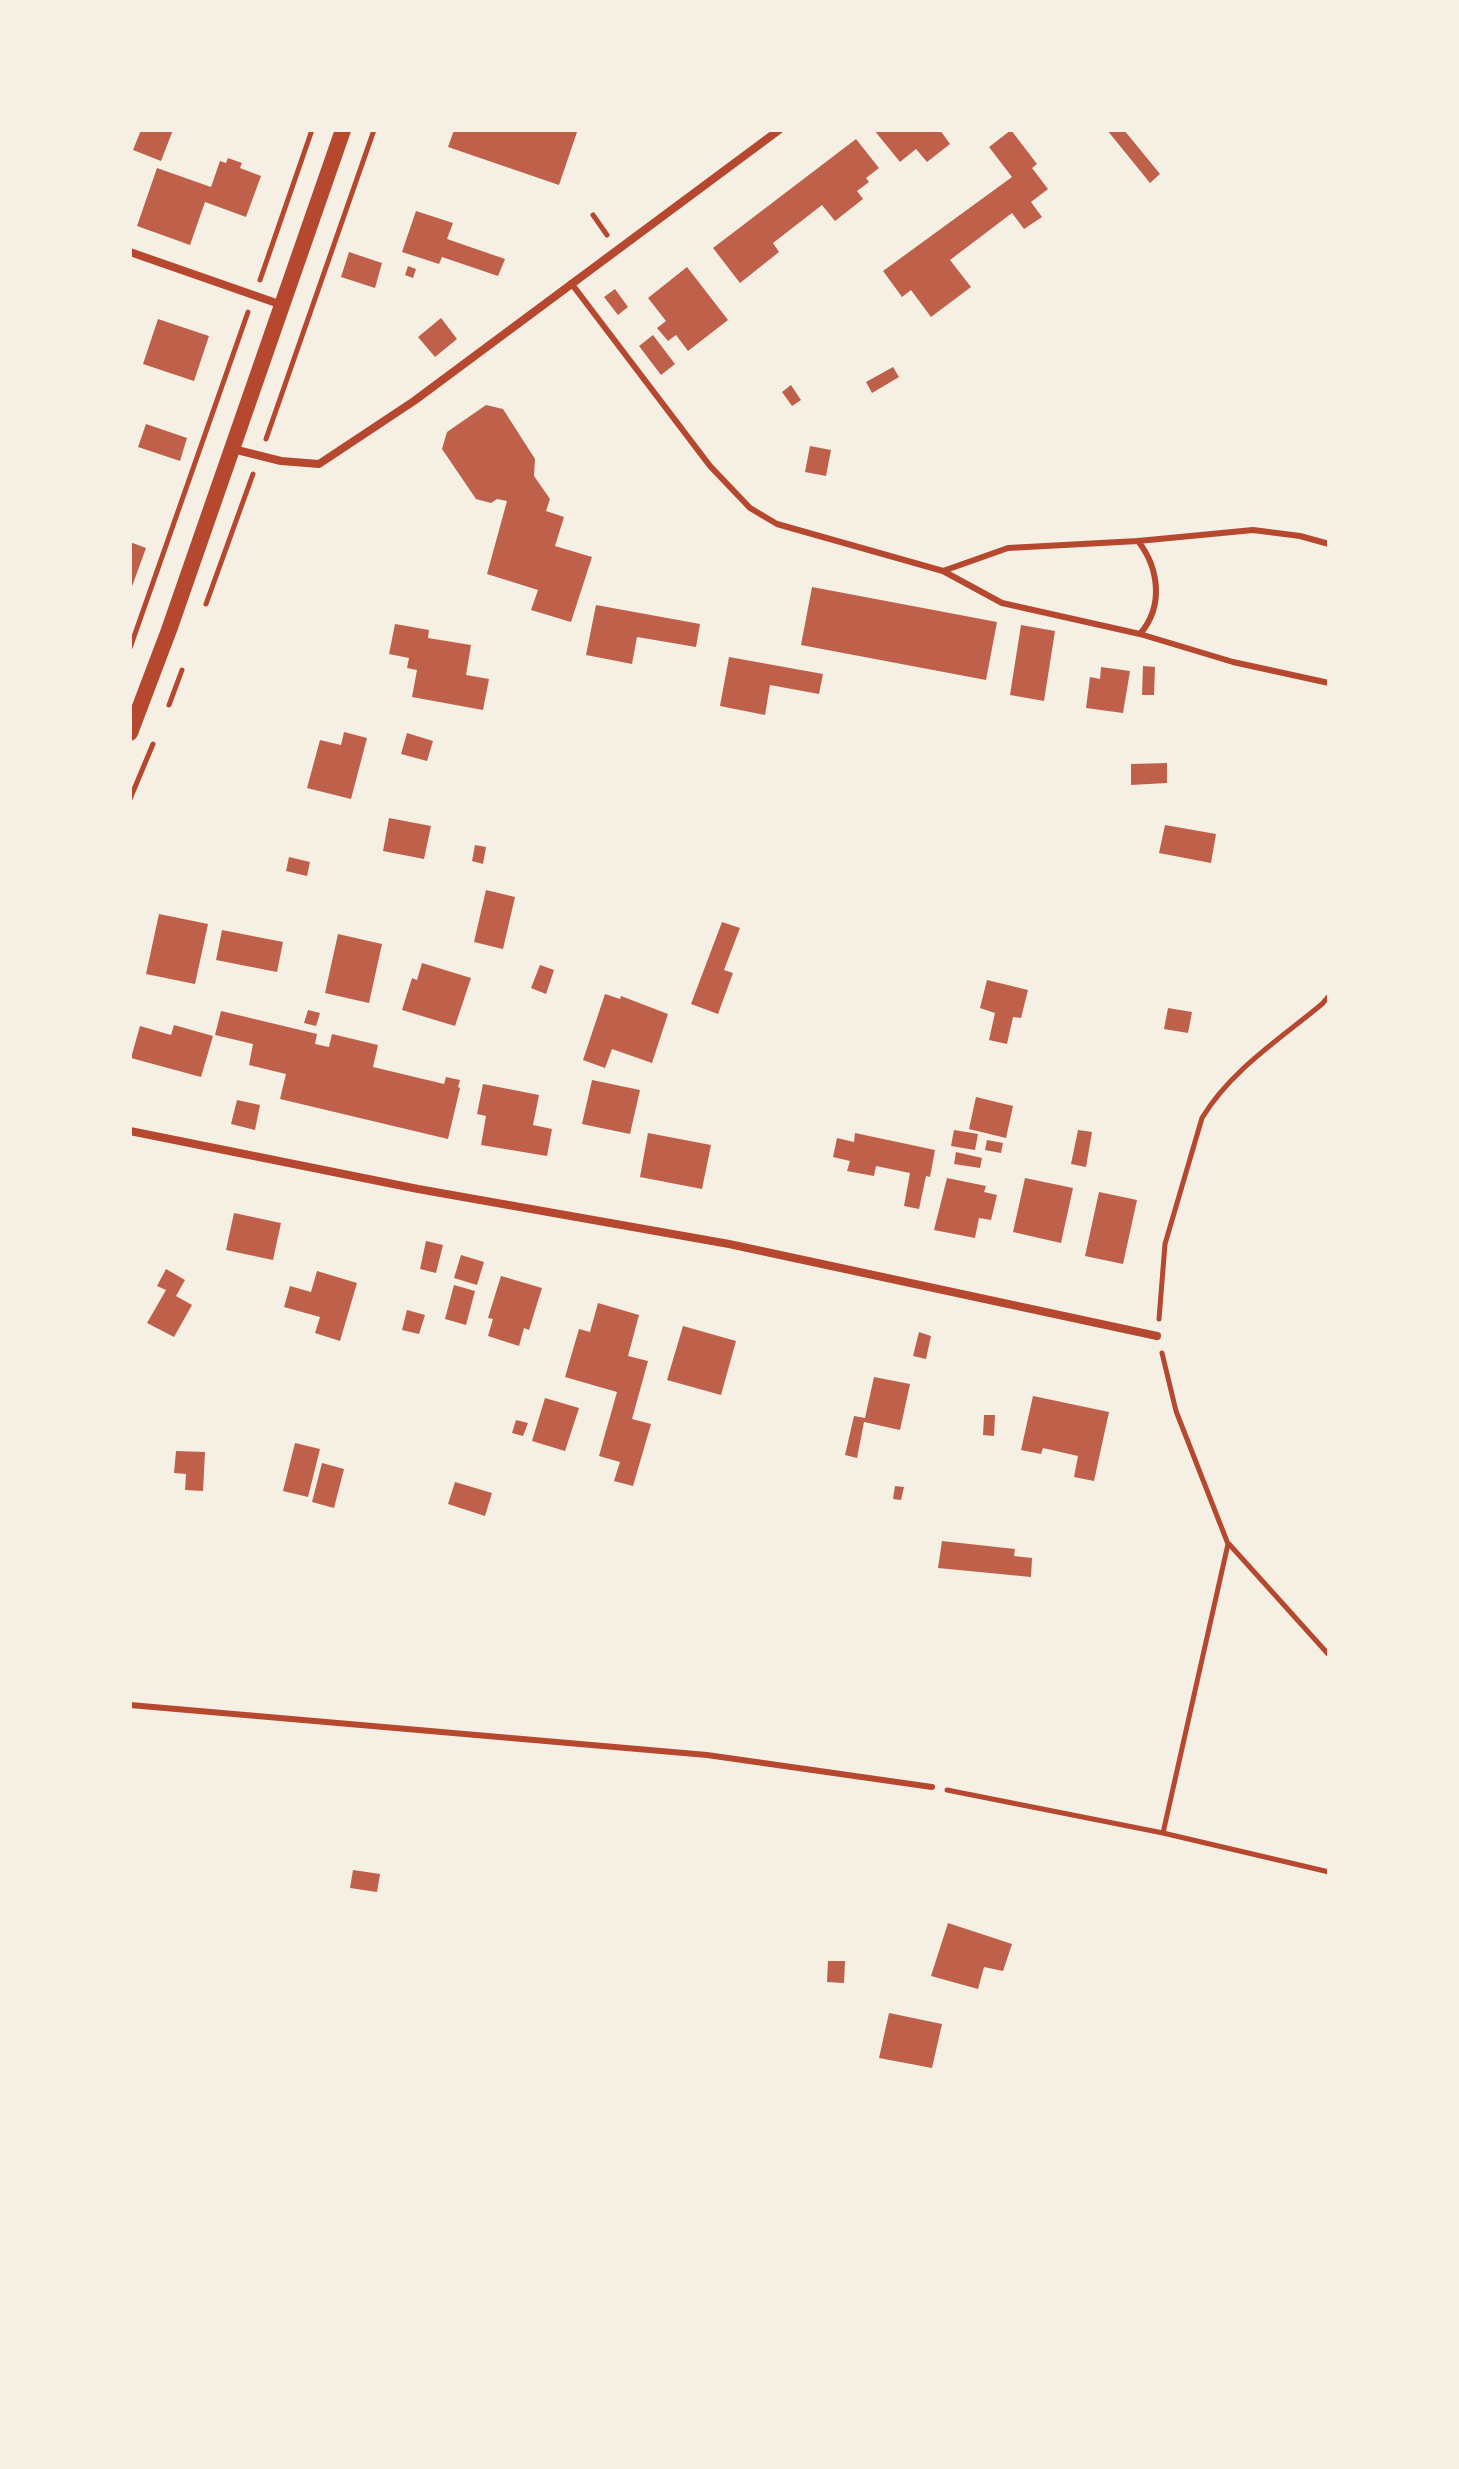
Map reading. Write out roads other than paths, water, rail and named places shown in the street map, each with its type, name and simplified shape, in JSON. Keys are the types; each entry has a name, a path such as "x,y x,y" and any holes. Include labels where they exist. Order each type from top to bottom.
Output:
{"main road":[{"path":"130,733 233,449 343,130"}],"street":[{"path":"233,449 281,461 319,464 414,401 779,130"},
{"path":"130,252 282,305"},
{"path":"130,1131 418,1189 729,1244 1157,1336"}],"lane":[{"path":"571,283 710,466 750,508 777,524 943,571 1002,603 1140,634 1233,662 1329,683"},
{"path":"943,571 1008,548 1138,541 1253,530 1300,536 1329,544"},
{"path":"1138,541 1151,557 1157,581 1151,621 1140,634"},
{"path":"130,1705 707,1755 932,1787"}]}
